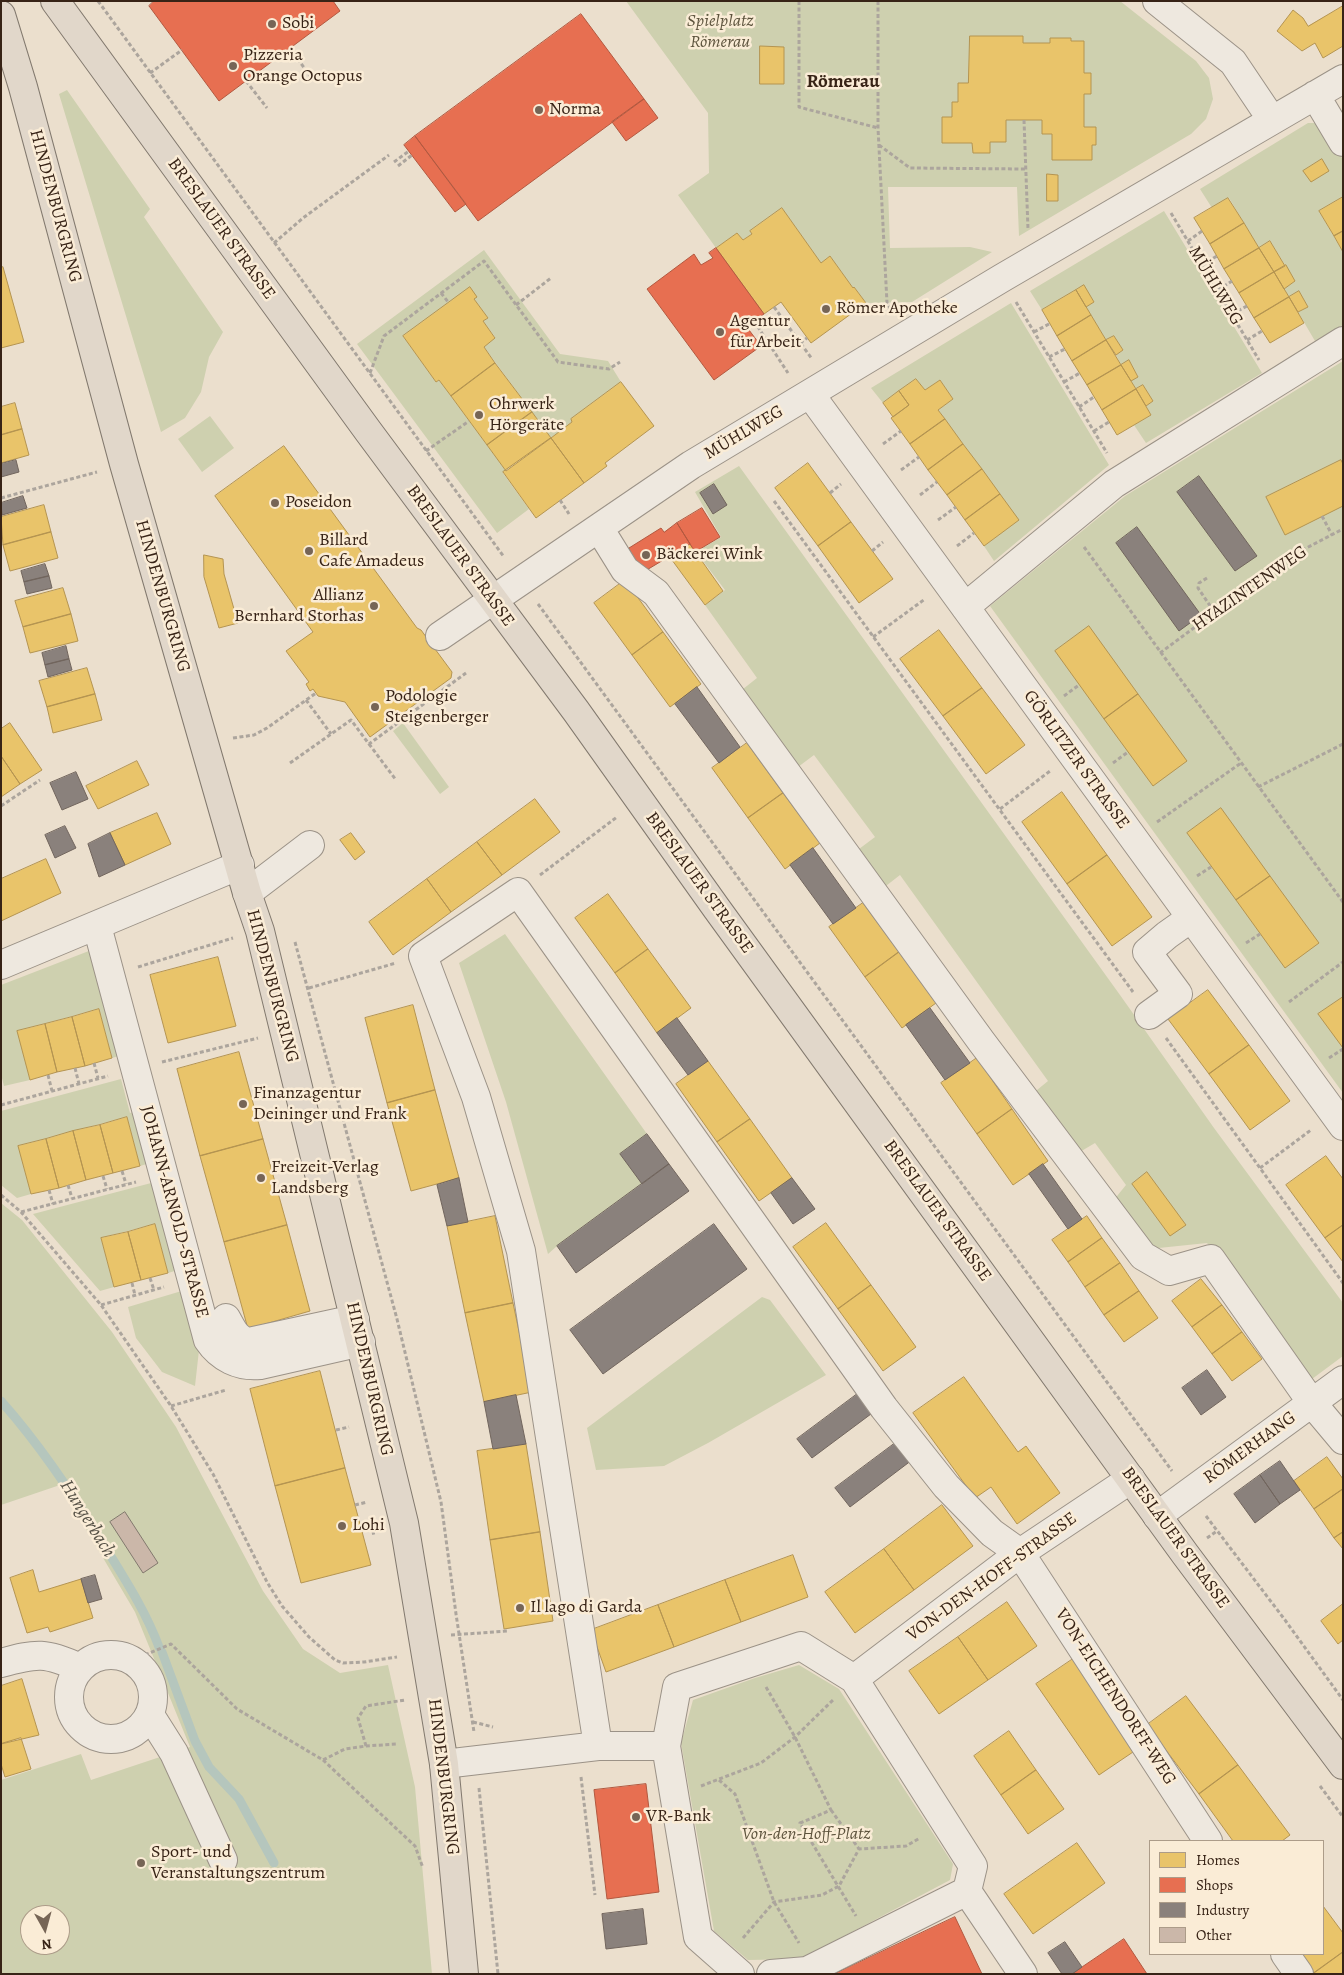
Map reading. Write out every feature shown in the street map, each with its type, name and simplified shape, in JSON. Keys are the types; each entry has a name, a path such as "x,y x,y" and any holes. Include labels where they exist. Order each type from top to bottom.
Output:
{"main road":[{"name":"BRESLAUER STRASSE","path":"54,1 493,599 1157,1516 1343,1765"},
{"name":"HINDENBURGRING","path":"1,15 26,96 124,464 247,893 260,931 404,1523 444,1764 464,1974"}],"street":[{"path":"1157,1 1233,62 1272,120"},
{"name":"MÜHLWEG","path":"440,636 692,465 1002,278 1343,79"},
{"path":"1315,95 1343,142"},
{"path":"965,607 1123,479 1343,341"},
{"name":"GÖRLITZER STRASSE","path":"814,391 947,582 1338,1120"},
{"path":"599,528 625,570 656,593 981,1041 1143,1256 1169,1271 1211,1259 1312,1403 1343,1440"},
{"path":"247,893 310,845"},
{"path":"1,965 240,865"},
{"path":"588,1747 521,1251 476,1098 423,956 518,892 884,1408 946,1486 992,1533 1020,1553"},
{"path":"1149,1015 1178,994 1147,952 1191,918"},
{"name":"JOHANN-ARNOLD-STRASSE","path":"97,926 208,1340 221,1354 239,1364 249,1366 260,1365 358,1330"},
{"path":"226,1318 237,1337 249,1342 358,1330"},
{"name":"RÖMERHANG","path":"1157,1516 1343,1380"},
{"name":"VON-DEN-HOFF-STRASSE","path":"854,1679 1020,1553 1131,1479"},
{"name":"VON-EICHENDORFF-WEG","path":"1020,1553 1207,1840"},
{"path":"733,1967 698,1938 666,1746 678,1687 801,1646 854,1679 973,1866 967,1891 1023,1974"},
{"path":"119,1654 133,1660 143,1668 150,1678 154,1690 154,1703 150,1715 141,1727 129,1736 115,1739 101,1738 87,1732 77,1722 70,1709 69,1694 72,1680 80,1668 91,1659 119,1654"},
{"path":"1,1663 37,1655 55,1656 80,1668"},
{"path":"150,1715 174,1753 223,1860"},
{"path":"444,1764 588,1747 666,1746"},
{"path":"771,1974 809,1971 967,1891"},
{"path":"1286,1955 1299,1974"}],"path":[{"path":"98,1 1188,1493 1285,1620 1343,1700"},
{"path":"799,1 798,107 878,128"},
{"path":"878,1 878,128 887,302 906,336"},
{"path":"290,48 310,76"},
{"path":"150,73 182,50"},
{"path":"246,81 267,108"},
{"path":"1024,120 1030,262"},
{"path":"879,145 910,168 1025,169"},
{"path":"394,162 409,151"},
{"path":"274,243 303,218 389,155"},
{"path":"398,166 412,155"},
{"name":"MÜHLWEG","path":"1156,188 1274,384"},
{"path":"883,217 889,217"},
{"path":"1188,241 1202,231"},
{"path":"1202,265 1217,256"},
{"path":"370,374 384,336 484,261 558,362 609,369 620,362"},
{"path":"516,305 551,278"},
{"path":"1002,278 1123,479"},
{"path":"1217,290 1232,281"},
{"path":"441,293 449,303"},
{"path":"1232,314 1247,306"},
{"path":"774,307 800,343 814,391"},
{"path":"754,321 814,391"},
{"path":"1034,332 1049,324"},
{"path":"1247,340 1262,331"},
{"path":"800,343 807,338"},
{"path":"1049,358 1064,349"},
{"path":"1064,382 1080,373"},
{"path":"1080,407 1094,397"},
{"path":"426,451 469,421"},
{"path":"1094,431 1110,422"},
{"path":"1,498 124,464"},
{"path":"774,501 1343,1283"},
{"path":"1322,516 1332,535"},
{"path":"1067,523 1343,902"},
{"name":"HYAZINTENWEG","path":"1160,653 1291,556 1343,529"},
{"path":"1207,578 1199,583 1198,588 1215,613"},
{"path":"873,637 947,582"},
{"path":"370,744 466,673"},
{"path":"233,738 254,735 267,728 316,693"},
{"path":"306,700 332,734"},
{"path":"290,763 352,720 396,780"},
{"path":"1258,787 1343,744"},
{"path":"1000,810 1072,754"},
{"path":"1133,838 1241,763"},
{"path":"1,806 40,780"},
{"path":"518,892 617,816"},
{"path":"111,975 260,931"},
{"path":"309,988 378,967 423,956"},
{"path":"1265,1020 1343,962"},
{"path":"94,1063 98,1078"},
{"path":"75,1068 79,1084"},
{"path":"48,1075 52,1091"},
{"path":"1260,1168 1338,1120"},
{"path":"122,1171 126,1184"},
{"path":"21,1212 163,1174"},
{"path":"103,1176 107,1189"},
{"path":"68,1185 72,1198"},
{"path":"49,1190 53,1204"},
{"path":"1,1195 21,1212 100,1305 171,1406 213,1474 267,1582 288,1612 309,1637 335,1660 343,1664 400,1656"},
{"path":"150,1278 154,1290"},
{"path":"100,1305 191,1280"},
{"path":"132,1282 135,1295"},
{"path":"336,1430 349,1427"},
{"path":"355,1505 367,1502"},
{"path":"423,1638 508,1631"},
{"path":"133,1660 171,1644 237,1710 323,1760 415,1846 424,1873"},
{"path":"752,1663 795,1737 831,1810 859,1849"},
{"path":"674,1794 719,1780 761,1763 795,1737 854,1679"},
{"path":"366,1746 358,1718 366,1706 408,1699"},
{"path":"473,1722 497,1728"},
{"path":"323,1760 345,1749 396,1744"},
{"path":"588,1747 595,1895"},
{"path":"477,1761 498,1974"},
{"path":"719,1780 735,1794 774,1902 809,1971"},
{"path":"831,1810 800,1822 869,1940"},
{"path":"859,1849 906,1846 947,1824"},
{"path":"733,1967 774,1902 822,1895 839,1886 859,1849"}],"green space":[{"name":"Spielplatz Römerau","path":"626,1 1120,1 1196,61 1209,78 1213,99 1206,119 1191,134 1019,236 1017,187 888,187 890,248 970,247 992,252 912,302 866,303 830,256 821,263 782,208 750,231 752,234 743,240 737,233 716,248 678,195 709,173 708,113"},
{"path":"67,90 150,209 144,217 223,332 209,357 201,392 185,418 161,432 59,94"},
{"path":"1308,123 1319,123 1327,130 1343,160 1343,197 1319,211 1343,252 1343,325 1315,341 1298,312 1308,307 1299,292 1289,297 1284,289 1295,281 1270,241 1259,248 1229,198 1212,208 1200,189"},
{"path":"1164,211 1262,373 1146,443 1134,425 1151,415 1146,406 1153,401 1143,385 1136,389 1131,381 1138,376 1129,361 1121,365 1116,355 1123,350 1114,336 1106,340 1086,307 1094,302 1083,286 1042,310 1030,291"},
{"path":"484,250 560,354 608,361 621,382 571,419 572,422 551,438 484,347 495,337 483,321 488,318 474,299 470,288 403,336 436,382 439,380 506,471 503,473 529,509 497,533 357,344"},
{"path":"1011,303 1109,465 994,561 984,546 1018,520 938,410 953,399 940,380 925,390 916,379 883,403 871,388"},
{"path":"1343,361 1343,1093 990,606 1125,496"},
{"path":"210,416 234,448 202,472 178,439"},
{"path":"739,466 1214,1128 1343,1303 1343,1356 1312,1379 1207,1243 1149,1249 1113,1201 1126,1185 1095,1143 1073,1156 1031,1095 1048,1081 900,875 882,889 855,852 875,837 814,755 794,770 738,693 757,678 705,605 725,590 696,552 721,537 695,492"},
{"path":"403,723 449,787 440,794 393,731"},
{"path":"505,934 647,1134 642,1184 548,1254 506,1102 459,963"},
{"path":"94,949 122,1055 112,1058 99,1009 18,1031 30,1080 4,1086 1,1074 1,985"},
{"path":"121,1079 130,1113 137,1111 150,1163 140,1166 127,1117 19,1146 31,1194 17,1198 1,1185 1,1111"},
{"path":"155,1182 178,1270 168,1273 155,1224 101,1238 114,1287 100,1291 33,1214"},
{"path":"1,1203 22,1220 112,1332 176,1427 263,1591 303,1649 340,1673 388,1665 415,1787 432,1974 1,1974 1,1780 81,1754 91,1780 190,1747 135,1612 60,1485 1,1505"},
{"path":"185,1290 199,1350 195,1386 162,1372 136,1338 128,1307"},
{"path":"762,1297 770,1300 826,1375 664,1466 596,1470 587,1428"},
{"name":"Von-den-Hoff-Platz","path":"799,1665 839,1689 953,1864 950,1880 801,1959 748,1960 714,1931 681,1743 693,1700"}],"building: Homes":[{"path":"1343,6 1343,46 1323,58 1315,43 1302,51 1277,31 1293,10 1303,18 1308,26"},
{"path":"970,36 1023,36 1023,43 1050,43 1050,38 1071,38 1071,41 1084,41 1084,73 1091,73 1091,94 1084,94 1084,127 1096,127 1096,145 1092,145 1092,160 1052,160 1052,134 1042,134 1042,120 1006,120 1006,142 990,142 990,153 973,153 972,143 942,143 942,117 952,117 952,102 958,102 958,83 968,83"},
{"path":"760,46 784,47 784,84 760,84"},
{"path":"1322,159 1329,171 1311,182 1303,171"},
{"path":"1047,174 1058,175 1058,201 1047,201"},
{"path":"1343,197 1343,231 1334,236 1319,211"},
{"path":"1228,198 1244,223 1210,244 1194,218"},
{"path":"782,208 821,263 830,256 866,303 811,343 781,302 764,314 716,248 737,233 743,240 752,234 750,231"},
{"path":"1244,223 1259,248 1224,269 1210,244"},
{"path":"1343,231 1343,252 1334,236"},
{"path":"1270,241 1285,266 1274,272 1259,248"},
{"path":"1259,248 1274,272 1239,293 1224,269"},
{"path":"1286,265 1295,281 1284,289 1274,272"},
{"path":"3,267 24,342 1,348 1,268"},
{"path":"1274,272 1289,297 1254,318 1239,293"},
{"path":"1084,285 1094,302 1086,307 1076,290"},
{"path":"470,287 477,297 474,299 488,318 483,321 495,338 484,347 495,363 451,396 439,380 436,382 403,336"},
{"path":"1076,290 1091,315 1057,336 1042,310"},
{"path":"1299,291 1308,307 1298,312 1289,297"},
{"path":"1289,297 1304,323 1270,343 1254,318"},
{"path":"1091,315 1106,340 1072,361 1057,336"},
{"path":"1114,336 1123,350 1116,355 1106,340"},
{"path":"1106,340 1121,365 1087,385 1072,361"},
{"path":"1129,360 1138,377 1131,381 1121,365"},
{"path":"495,363 532,412 487,445 451,396"},
{"path":"1121,365 1136,389 1102,410 1087,385"},
{"path":"916,379 925,390 940,380 953,399 938,410 945,419 910,444 891,418 909,405 899,391"},
{"path":"621,382 654,426 605,463 607,466 584,483 551,438 572,422 571,419"},
{"path":"1143,385 1153,401 1146,406 1136,389"},
{"path":"1136,389 1151,415 1117,435 1102,410"},
{"path":"899,391 909,405 893,417 883,403"},
{"path":"15,403 22,429 1,435 1,407"},
{"path":"532,412 551,438 506,471 487,445"},
{"path":"945,419 963,444 928,470 910,444"},
{"path":"22,429 29,455 1,463 1,435"},
{"path":"551,438 584,483 536,518 503,472"},
{"path":"963,444 982,469 947,495 928,470"},
{"path":"284,446 417,628 421,630 452,672 451,678 370,737 345,702 318,696 313,689 310,691 306,684 309,682 286,651 313,632 215,496"},
{"path":"1341,460 1343,464 1343,506 1285,535 1266,497"},
{"path":"808,463 851,522 818,546 775,488"},
{"path":"982,469 1000,494 965,520 947,495"},
{"path":"1000,494 1019,520 984,546 965,520"},
{"path":"44,505 51,532 3,545 1,517"},
{"path":"851,522 893,579 859,603 818,546"},
{"path":"51,532 58,558 10,571 3,545"},
{"path":"690,544 723,591 705,605 669,556"},
{"path":"204,555 223,559 224,574 238,623 219,628 204,577"},
{"path":"625,580 663,632 632,655 594,603"},
{"path":"63,588 71,614 23,627 15,601"},
{"path":"71,614 78,641 30,653 23,627"},
{"path":"1089,626 1138,694 1104,719 1055,651"},
{"path":"939,630 982,688 943,716 900,659"},
{"path":"663,632 701,684 670,707 632,655"},
{"path":"87,668 95,694 47,707 39,681"},
{"path":"982,688 1025,745 986,774 943,716"},
{"path":"95,694 102,720 53,733 47,707"},
{"path":"1138,694 1187,761 1153,786 1104,719"},
{"path":"10,723 42,770 20,784 1,756 1,729"},
{"path":"747,743 783,793 748,818 712,768"},
{"path":"1,756 20,784 1,797"},
{"path":"137,761 149,785 98,809 86,786"},
{"path":"1062,792 1107,855 1067,884 1022,822"},
{"path":"783,793 820,843 785,869 748,818"},
{"path":"535,799 560,832 502,875 477,842"},
{"path":"1221,808 1270,876 1236,900 1187,833"},
{"path":"157,813 171,844 125,865 110,833"},
{"path":"351,833 365,852 355,860 340,840"},
{"path":"477,842 502,875 451,912 427,879"},
{"path":"1107,855 1152,917 1112,946 1067,884"},
{"path":"46,859 61,893 1,921 1,879"},
{"path":"1270,876 1319,943 1285,968 1236,900"},
{"path":"427,879 451,912 393,955 369,922"},
{"path":"608,894 648,949 615,973 575,918"},
{"path":"863,903 899,952 865,977 829,927"},
{"path":"648,949 691,1008 657,1033 615,973"},
{"path":"899,952 936,1003 902,1028 865,977"},
{"path":"218,957 236,1026 168,1043 150,975"},
{"path":"1208,990 1249,1045 1209,1074 1168,1019"},
{"path":"1343,997 1343,1048 1318,1014"},
{"path":"413,1005 435,1090 387,1103 365,1018"},
{"path":"99,1009 112,1058 85,1066 72,1017"},
{"path":"72,1017 85,1066 57,1072 45,1024"},
{"path":"45,1024 57,1072 30,1080 17,1031"},
{"path":"1249,1045 1290,1101 1250,1130 1209,1074"},
{"path":"239,1052 263,1139 200,1156 177,1069"},
{"path":"977,1058 1012,1109 977,1134 941,1083"},
{"path":"708,1061 750,1119 717,1142 676,1084"},
{"path":"435,1090 459,1178 411,1191 387,1103"},
{"path":"1012,1109 1048,1161 1013,1185 977,1134"},
{"path":"127,1117 140,1166 113,1173 100,1125"},
{"path":"750,1119 792,1178 759,1201 717,1142"},
{"path":"100,1125 113,1173 86,1180 73,1131"},
{"path":"73,1131 86,1180 59,1188 46,1139"},
{"path":"46,1139 59,1188 31,1194 18,1146"},
{"path":"263,1139 287,1225 224,1242 200,1156"},
{"path":"1326,1156 1343,1179 1343,1225 1325,1238 1286,1185"},
{"path":"1147,1172 1186,1225 1170,1236 1132,1184"},
{"path":"495,1216 513,1303 465,1313 447,1226"},
{"path":"1087,1216 1102,1238 1068,1262 1052,1240"},
{"path":"826,1223 871,1285 838,1309 793,1247"},
{"path":"155,1224 168,1273 141,1280 128,1232"},
{"path":"287,1225 310,1311 248,1329 224,1242"},
{"path":"1343,1225 1343,1262 1325,1238"},
{"path":"128,1232 141,1280 114,1287 101,1238"},
{"path":"1102,1238 1120,1263 1085,1287 1068,1262"},
{"path":"1120,1263 1139,1291 1104,1315 1085,1287"},
{"path":"1201,1279 1222,1305 1192,1327 1172,1301"},
{"path":"871,1285 916,1347 883,1371 838,1309"},
{"path":"1139,1291 1158,1318 1124,1342 1104,1315"},
{"path":"513,1303 532,1392 484,1402 465,1313"},
{"path":"1222,1305 1242,1332 1212,1354 1192,1327"},
{"path":"1242,1332 1262,1359 1232,1381 1212,1354"},
{"path":"320,1371 345,1468 275,1486 250,1389"},
{"path":"964,1377 1018,1452 1026,1446 1060,1493 1017,1524 991,1487 975,1498 913,1413"},
{"path":"526,1444 540,1532 490,1540 477,1451"},
{"path":"1327,1457 1343,1479 1343,1489 1314,1509 1294,1481"},
{"path":"345,1468 371,1565 301,1583 275,1486"},
{"path":"1343,1489 1343,1532 1334,1538 1314,1509"},
{"path":"942,1505 973,1546 914,1590 884,1549"},
{"path":"540,1532 553,1621 504,1629 490,1540"},
{"path":"1343,1532 1343,1549 1334,1538"},
{"path":"884,1549 914,1590 855,1633 825,1592"},
{"path":"793,1555 808,1597 741,1622 725,1580"},
{"path":"33,1570 39,1592 81,1579 93,1618 50,1632 48,1627 27,1633 10,1578"},
{"path":"725,1580 741,1622 674,1647 658,1605"},
{"path":"1007,1602 1037,1646 988,1680 958,1637"},
{"path":"1343,1604 1343,1640 1338,1644 1321,1621"},
{"path":"658,1605 674,1647 606,1672 591,1630"},
{"path":"958,1637 988,1680 939,1714 909,1671"},
{"path":"1073,1659 1136,1750 1099,1775 1036,1684"},
{"path":"22,1679 39,1735 1,1744 1,1686"},
{"path":"1186,1696 1238,1765 1199,1794 1147,1725"},
{"path":"1009,1731 1036,1770 1001,1795 974,1756"},
{"path":"21,1738 31,1769 5,1777 1,1764 1,1744"},
{"path":"1238,1765 1290,1835 1283,1840 1232,1840 1199,1794"},
{"path":"1036,1770 1064,1809 1028,1834 1001,1795"},
{"path":"1077,1843 1105,1883 1033,1934 1004,1894"},
{"path":"1324,1907 1343,1933 1343,1952 1314,1973 1301,1955 1324,1955"},
{"path":"1343,1952 1343,1974 1314,1973"}],"building: Shops":[{"path":"154,1 333,1 340,11 219,101 149,6"},
{"name":"Norma","path":"581,14 644,99 478,221 415,136"},
{"path":"644,99 658,118 626,141 612,122"},
{"path":"415,136 466,204 455,212 404,145"},
{"path":"716,248 764,314 746,326 761,346 714,380 647,289 694,254 701,265 713,258 709,253"},
{"path":"702,508 720,537 695,552 677,523"},
{"path":"677,523 690,544 640,574 628,553 630,551 629,548 661,528 664,532"},
{"path":"646,1784 659,1892 607,1899 594,1790"},
{"path":"955,1917 982,1974 837,1974 837,1973"},
{"path":"1124,1939 1147,1974 1072,1974 1082,1967"}],"building: Industry":[{"path":"16,460 19,472 1,477 1,464"},
{"path":"1199,476 1257,556 1235,571 1177,492"},
{"path":"714,484 727,505 713,514 700,493"},
{"path":"23,496 27,508 2,515 1,503"},
{"path":"1137,527 1201,615 1179,631 1116,543"},
{"path":"45,564 49,576 24,582 21,571"},
{"path":"49,576 52,588 27,594 24,582"},
{"path":"66,646 69,659 45,665 42,653"},
{"path":"69,659 72,670 48,677 45,665"},
{"path":"697,687 740,747 719,763 675,704"},
{"path":"76,772 88,799 62,810 50,783"},
{"path":"65,826 76,848 55,858 45,835"},
{"path":"110,833 125,865 99,877 88,844"},
{"path":"813,848 856,908 833,924 790,865"},
{"path":"930,1008 970,1063 945,1080 906,1025"},
{"path":"677,1018 708,1061 688,1075 657,1033"},
{"path":"647,1134 669,1164 642,1184 620,1154"},
{"path":"669,1164 689,1191 576,1273 557,1246"},
{"path":"1043,1164 1082,1219 1068,1229 1029,1174"},
{"path":"459,1178 468,1222 447,1226 437,1185"},
{"path":"792,1178 815,1209 793,1224 771,1193"},
{"path":"714,1224 747,1269 603,1374 570,1330"},
{"path":"1207,1370 1226,1397 1201,1415 1182,1388"},
{"path":"860,1392 875,1411 812,1458 797,1439"},
{"path":"516,1395 526,1444 493,1449 484,1402"},
{"path":"898,1441 912,1460 850,1507 835,1488"},
{"path":"1280,1461 1300,1490 1280,1504 1260,1475"},
{"path":"1260,1475 1280,1504 1255,1523 1234,1494"},
{"path":"95,1575 102,1599 88,1603 81,1579"},
{"path":"643,1909 647,1944 606,1949 602,1914"},
{"path":"1065,1942 1082,1967 1072,1974 1062,1974 1048,1953"}],"building: Other":[{"path":"125,1512 158,1563 143,1573 110,1522"}],"waterway":[{"name":"Hungerbach","path":"1,1401 44,1454 83,1511 135,1597 159,1647"},
{"name":"Hungerbach","path":"162,1652 195,1741 209,1767 239,1799 274,1863"}],"place":[{"name":"Sobi","path":"272,24"},
{"name":"Pizzeria Orange Octopus","path":"233,66"},
{"name":"Norma","path":"539,110"},
{"name":"Römer Apotheke","path":"826,309"},
{"name":"Agentur für Arbeit","path":"720,332"},
{"name":"Ohrwerk Hörgeräte","path":"479,415"},
{"name":"Poseidon","path":"275,503"},
{"name":"Billard Cafe Amadeus","path":"309,551"},
{"name":"Bäckerei Wink","path":"646,555"},
{"name":"Allianz Bernhard Storhas","path":"374,606"},
{"name":"Podologie Steigenberger","path":"375,707"},
{"name":"Finanzagentur Deininger und Frank","path":"243,1104"},
{"name":"Freizeit-Verlag Landsberg","path":"261,1178"},
{"name":"Lohi","path":"342,1526"},
{"name":"Il lago di Garda","path":"520,1608"},
{"name":"VR-Bank","path":"636,1817"},
{"name":"Sport- und Veranstaltungszentrum","path":"141,1863"}],"district":[{"name":"Römerau","path":"843,82"}]}
